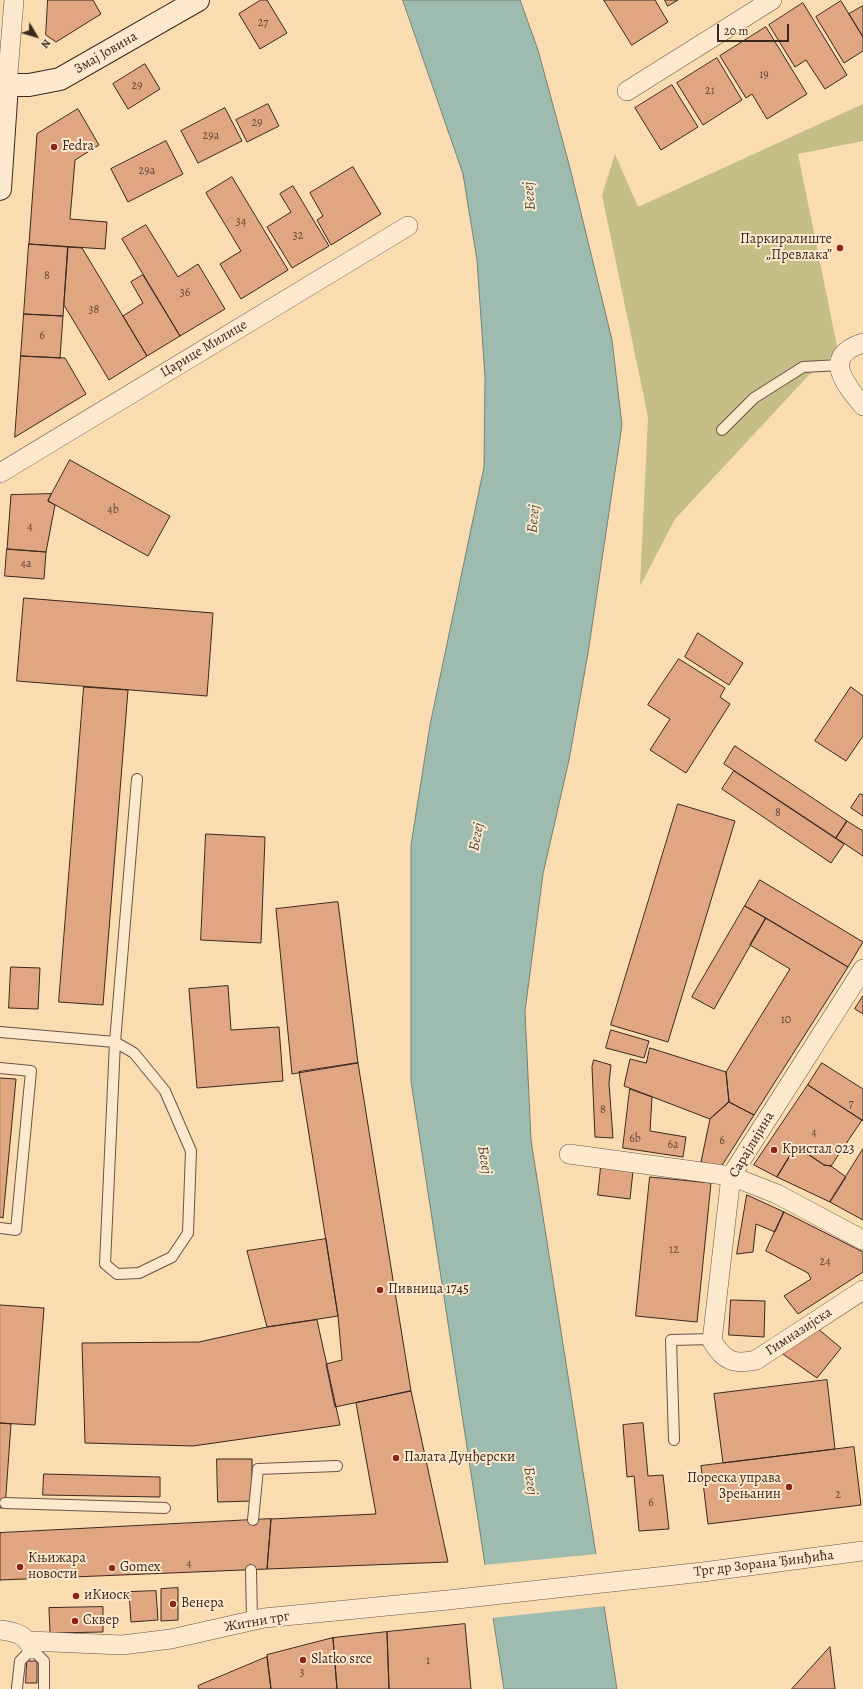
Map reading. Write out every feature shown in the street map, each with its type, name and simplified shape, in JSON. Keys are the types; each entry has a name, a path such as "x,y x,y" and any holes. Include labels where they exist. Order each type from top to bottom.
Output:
{"street":[{"path":"0,189 4,85 14,0"},
{"name":"Змај Јовина","path":"4,85 29,85 60,79 198,0"},
{"path":"627,91 772,0"},
{"name":"Царице Милице","path":"0,473 408,226"},
{"path":"863,342 851,346 841,360 841,376 846,386 863,406"},
{"name":"Сарајлијина","path":"713,1339 731,1176 863,969"},
{"path":"570,1154 731,1176 776,1194 863,1240"},
{"name":"Гимназијска","path":"713,1339 720,1353 731,1361 742,1362 756,1360 863,1290"},
{"name":"Трг др Зорана Ђинђића","path":"486,1596 664,1577 863,1551"},
{"name":"Житни трг","path":"0,1630 16,1632 30,1645 122,1645 171,1639 258,1619 486,1596"}],"lane":[{"path":"722,430 754,398 803,367 841,360"},
{"path":"0,1032 115,1042 134,1053 165,1091 191,1151 188,1234 172,1257 139,1274 117,1274 105,1264 115,1042 137,779"},
{"path":"0,1068 31,1071 16,1230 0,1228"},
{"path":"674,1440 671,1340 713,1339"},
{"path":"253,1520 258,1468 337,1466"},
{"path":"5,1503 165,1508"},
{"path":"251,1570 258,1619"},
{"path":"18,1688 20,1661 30,1645 44,1661 44,1689"}],"shaded area":[{"path":"863,104 863,141 798,154 838,351 809,375 675,519 640,586 648,417 602,195 615,154 638,207"}],"water":[{"name":"Бегеј","path":"403,0 520,0 538,50 570,168 612,340 622,425 588,653 569,760 543,874 525,1011 531,1140 617,1689 504,1689 411,1081 411,845 430,725 484,467 485,377 477,260 463,174"}],"pier":[{"path":"597,1554 606,1606 491,1618 483,1565"}],"building":[{"path":"48,0 93,0 101,14 56,42 46,35"},
{"path":"261,0 267,0 287,33 260,49 239,14"},
{"path":"604,0 655,0 668,22 632,45"},
{"path":"665,0 678,0 668,6"},
{"path":"841,1 863,37 863,51 844,63 816,17"},
{"path":"803,3 847,75 825,89 806,60 795,67 769,25"},
{"path":"863,6 863,37 849,14"},
{"path":"766,27 807,94 767,119 752,94 746,98 720,56"},
{"path":"717,58 742,100 703,125 677,83"},
{"path":"145,64 160,89 128,109 113,84"},
{"path":"672,85 698,127 661,150 635,108"},
{"path":"268,104 279,126 247,142 236,120"},
{"path":"225,108 242,141 198,163 181,131"},
{"path":"78,109 99,145 75,160 70,219 107,222 105,249 29,244 37,134"},
{"path":"166,141 183,174 128,202 111,169"},
{"path":"353,167 381,214 331,245 317,220 323,216 310,193"},
{"path":"232,177 288,270 241,299 220,264 241,251 206,193"},
{"path":"293,186 329,246 292,268 267,227 291,212 280,194"},
{"path":"146,225 178,277 198,264 225,309 180,336 122,239"},
{"path":"29,244 68,247 63,316 24,314"},
{"path":"68,247 82,248 147,356 109,380 64,305"},
{"path":"143,275 180,336 147,356 123,316 143,303 131,282"},
{"path":"24,314 63,316 60,358 21,356"},
{"path":"21,356 65,358 86,394 15,437"},
{"path":"70,460 170,516 148,556 48,501"},
{"path":"51,494 48,501 55,505 46,552 7,549 11,495"},
{"path":"7,549 46,552 44,579 5,576"},
{"path":"24,598 213,613 207,696 17,681"},
{"path":"698,633 743,663 729,685 685,657"},
{"path":"679,659 725,688 720,697 730,704 686,773 650,750 670,719 648,705"},
{"path":"84,687 128,690 103,1005 59,1002"},
{"path":"851,687 863,696 863,736 846,761 815,741"},
{"path":"735,746 847,821 836,838 724,764"},
{"path":"734,771 844,844 831,863 722,789"},
{"path":"860,794 863,795 863,816 851,808"},
{"path":"678,804 735,821 668,1042 611,1025"},
{"path":"847,821 863,831 863,856 836,838"},
{"path":"206,834 265,837 261,943 201,940"},
{"path":"760,880 863,942 848,967 745,906"},
{"path":"338,902 358,1063 292,1074 276,909"},
{"path":"745,906 766,918 714,1009 692,997"},
{"path":"766,918 848,967 754,1115 729,1102 726,1072 790,969 750,945"},
{"path":"11,967 40,968 38,1009 9,1008"},
{"path":"228,986 231,1030 279,1027 283,1081 197,1088 189,989"},
{"path":"863,996 863,1014 855,1009"},
{"path":"611,1030 649,1041 644,1058 606,1048"},
{"path":"650,1048 726,1072 729,1102 710,1119 624,1086 630,1059 646,1063"},
{"path":"594,1060 611,1065 609,1083 613,1138 595,1137 592,1067"},
{"path":"358,1063 411,1391 335,1407 326,1364 342,1360 338,1316 299,1072"},
{"path":"822,1063 863,1089 863,1121 808,1085"},
{"path":"0,1078 16,1079 3,1218 0,1217"},
{"path":"808,1085 862,1120 831,1166 824,1165 796,1146 777,1177 754,1165"},
{"path":"630,1089 652,1097 650,1131 686,1137 683,1157 623,1148"},
{"path":"729,1102 754,1115 721,1167 701,1162 710,1119"},
{"path":"796,1146 824,1165 831,1166 846,1177 830,1202 777,1177"},
{"path":"863,1149 863,1220 830,1202"},
{"path":"601,1167 633,1171 630,1199 598,1195"},
{"path":"650,1177 711,1183 697,1322 636,1316"},
{"path":"747,1195 784,1212 775,1232 756,1224 753,1252 737,1254"},
{"path":"784,1212 863,1252 863,1272 798,1314 784,1296 811,1279 808,1273 766,1251"},
{"path":"326,1239 338,1316 267,1327 247,1251"},
{"path":"731,1300 765,1301 764,1337 729,1335"},
{"path":"0,1305 44,1308 35,1425 0,1423"},
{"path":"317,1320 340,1425 193,1446 85,1443 82,1343 199,1342 267,1327"},
{"path":"817,1328 841,1348 817,1378 780,1352"},
{"path":"827,1380 835,1449 723,1463 714,1394"},
{"name":"Палата Дунђерски","path":"411,1391 448,1562 267,1569 271,1519 376,1514 356,1403"},
{"path":"0,1423 11,1424 5,1508 0,1508"},
{"path":"643,1423 648,1476 663,1475 669,1529 639,1531 634,1476 627,1477 623,1425"},
{"path":"854,1447 861,1505 708,1524 701,1466"},
{"path":"217,1459 252,1459 252,1501 218,1502"},
{"path":"44,1474 160,1477 160,1497 43,1495"},
{"path":"271,1519 267,1569 0,1580 0,1533"},
{"path":"178,1588 178,1620 161,1621 161,1589"},
{"path":"156,1591 158,1620 131,1622 129,1592"},
{"path":"103,1607 103,1632 50,1633 49,1608"},
{"path":"465,1624 471,1689 389,1689 387,1632"},
{"path":"387,1632 389,1689 337,1689 333,1638"},
{"path":"333,1638 337,1689 271,1689 267,1655"},
{"path":"830,1647 835,1689 792,1689"},
{"path":"267,1657 271,1689 199,1689 198,1686"},
{"path":"27,1661 37,1661 37,1683 26,1683"}],"place":[{"name":"Fedra","path":"54,147"},
{"name":"Паркиралиште „Превлака”","path":"840,248"},
{"name":"Кристал 023","path":"774,1150"},
{"name":"Пивница 1745","path":"380,1290"},
{"name":"Палата Дунђерски","path":"396,1458"},
{"name":"Пореска управа Зрењанин","path":"789,1487"},
{"name":"Књижара новости","path":"20,1567"},
{"name":"Gomex","path":"112,1568"},
{"name":"иКиоск","path":"76,1596"},
{"name":"Венера","path":"173,1604"},
{"name":"Сквер","path":"75,1621"},
{"name":"Slatko srce","path":"303,1660"}]}
